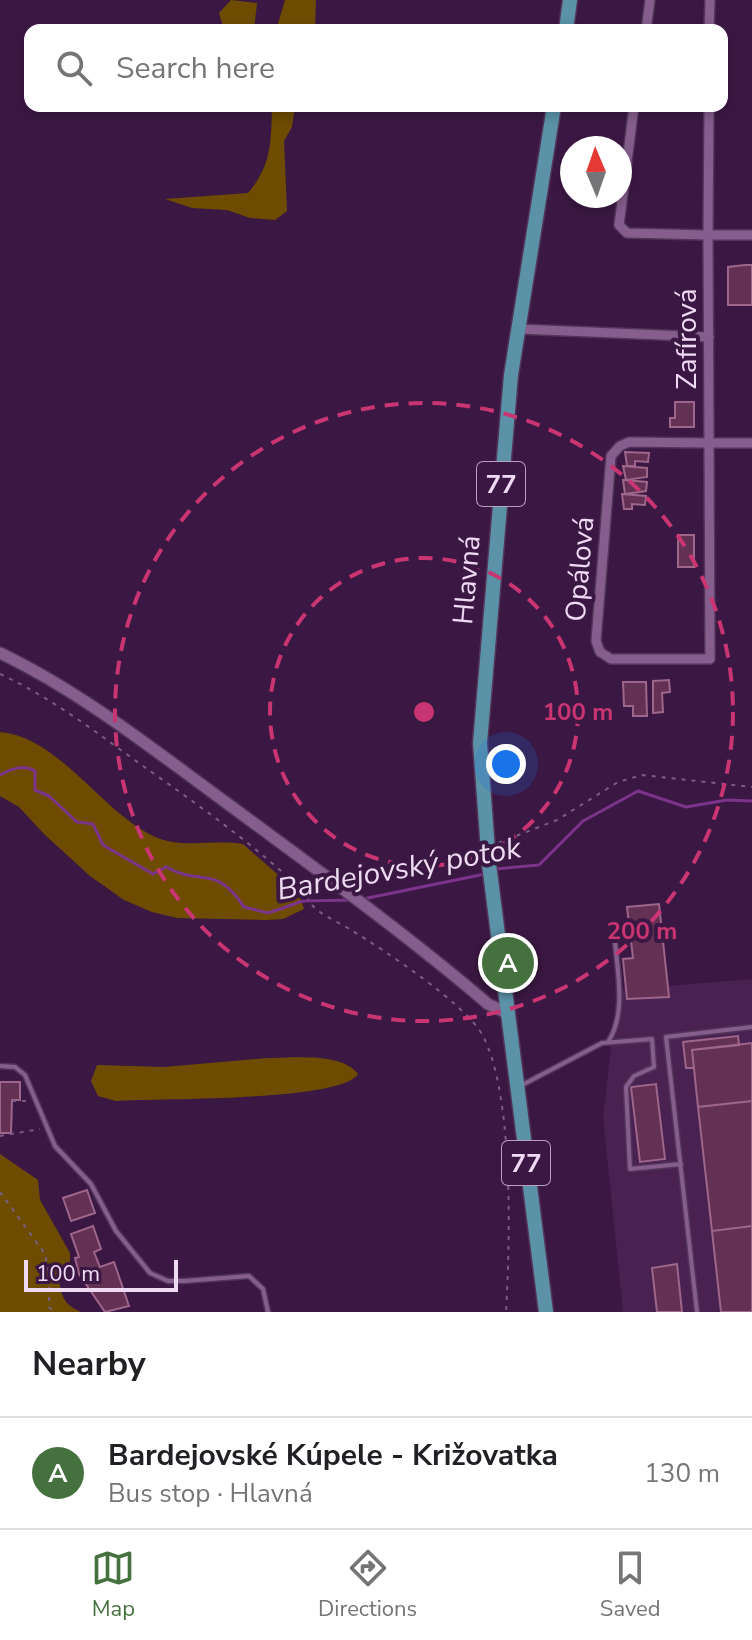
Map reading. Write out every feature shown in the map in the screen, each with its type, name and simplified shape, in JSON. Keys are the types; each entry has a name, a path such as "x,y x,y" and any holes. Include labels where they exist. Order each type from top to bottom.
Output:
{"main road":[{"path":"567,24 570,0"},
{"name":"Hlavná","path":"507,1013 487,847 481,720 507,415 553,112"},
{"name":"77","path":"507,1013 546,1312"}],"street":[{"path":"647,24 650,0"},
{"path":"709,24 710,0"},
{"path":"633,112 619,225 627,233 752,235"},
{"name":"Zafírová","path":"709,112 709,443"},
{"path":"519,329 709,337"},
{"name":"Opálová","path":"629,442 709,443 710,659 611,659 600,652 596,641 611,456 629,442"},
{"path":"709,443 752,443"},
{"path":"0,653 79,697 365,905 488,1004 507,1013"}],"lane":[{"path":"608,1042 618,1022 619,1008 614,930"},
{"path":"517,1087 608,1042 752,1027"},
{"path":"666,1037 697,1312"},
{"path":"652,1039 654,1067 634,1076 626,1087 630,1169 681,1164"},
{"path":"0,1066 21,1070 55,1146 91,1184 116,1231 150,1273 168,1281 249,1276 263,1289 268,1312"}],"path":[{"path":"0,674 56,704 174,788 256,851 307,896 312,905 370,941 462,1011 485,1039 500,1099 508,1197 506,1312"},
{"path":"487,847 557,820 618,782 642,775 752,787"},
{"path":"12,1101 35,1099"},
{"path":"0,1136 45,1128"},
{"path":"0,1192 45,1254 49,1274 49,1307 54,1312"}],"shaded area":[{"path":"231,0 257,3 255,24 222,24 219,13"},
{"path":"285,0 316,0 315,24 278,24"},
{"path":"272,112 294,112 292,127 284,141 287,211 275,220 250,218 227,210 192,208 165,199 248,193 262,173 270,142"},
{"path":"0,732 21,737 41,747 114,809 151,835 173,842 243,844 299,893 304,909 283,919 177,918 124,900 90,876 19,807 0,796"},
{"path":"752,979 752,1312 623,1312 603,1116 618,990"},
{"path":"268,1058 329,1059 351,1067 358,1074 344,1083 284,1094 116,1101 98,1096 91,1081 97,1065 164,1067"},
{"path":"0,1154 38,1180 40,1200 70,1253 70,1262 59,1277 62,1294 70,1306 81,1312 0,1312"}],"building":[{"path":"752,265 752,305 728,305 728,267"},
{"path":"675,402 694,402 694,427 670,427 670,418 675,418"},
{"path":"625,452 649,453 648,462 635,461 635,466 627,466"},
{"path":"623,466 647,468 647,477 626,480"},
{"path":"623,480 647,482 646,491 625,494"},
{"path":"622,494 646,496 645,505 632,504 632,509 624,509"},
{"path":"678,535 694,535 694,567 678,567"},
{"path":"669,680 670,692 662,693 663,712 653,713 653,681"},
{"path":"623,682 646,682 647,716 633,716 633,706 624,706"},
{"path":"659,904 669,997 627,999 623,959 633,958 627,907"},
{"path":"738,1036 739,1045 692,1050 694,1068 686,1068 683,1042"},
{"path":"752,1043 752,1101 698,1107 692,1050"},
{"path":"0,1082 20,1082 20,1100 12,1100 11,1133 0,1133"},
{"path":"656,1084 665,1159 640,1162 631,1087"},
{"path":"752,1101 752,1226 712,1231 698,1107"},
{"path":"87,1190 95,1213 71,1221 63,1198"},
{"path":"93,1226 101,1249 94,1252 100,1267 114,1262 129,1306 105,1312 79,1274 75,1258 79,1257 71,1234"},
{"path":"752,1226 752,1312 721,1312 712,1231"},
{"path":"677,1264 682,1312 657,1312 652,1268"}],"waterway":[{"name":"Bardejovský potok","path":"0,775 13,769 35,771 35,790 49,796 77,822 93,824 103,845 153,874 166,867 189,876 216,880 234,893 244,907 268,913 303,901 352,900"},
{"name":"Bardejovský potok","path":"495,869 539,865 583,821 638,791 686,807 727,800 752,801"},
{"name":"Bardejovský potok","path":"363,899 485,874"}],"place":[{"name":"Bardejovské Kúpele - Križovatka","path":"508,963"}]}
